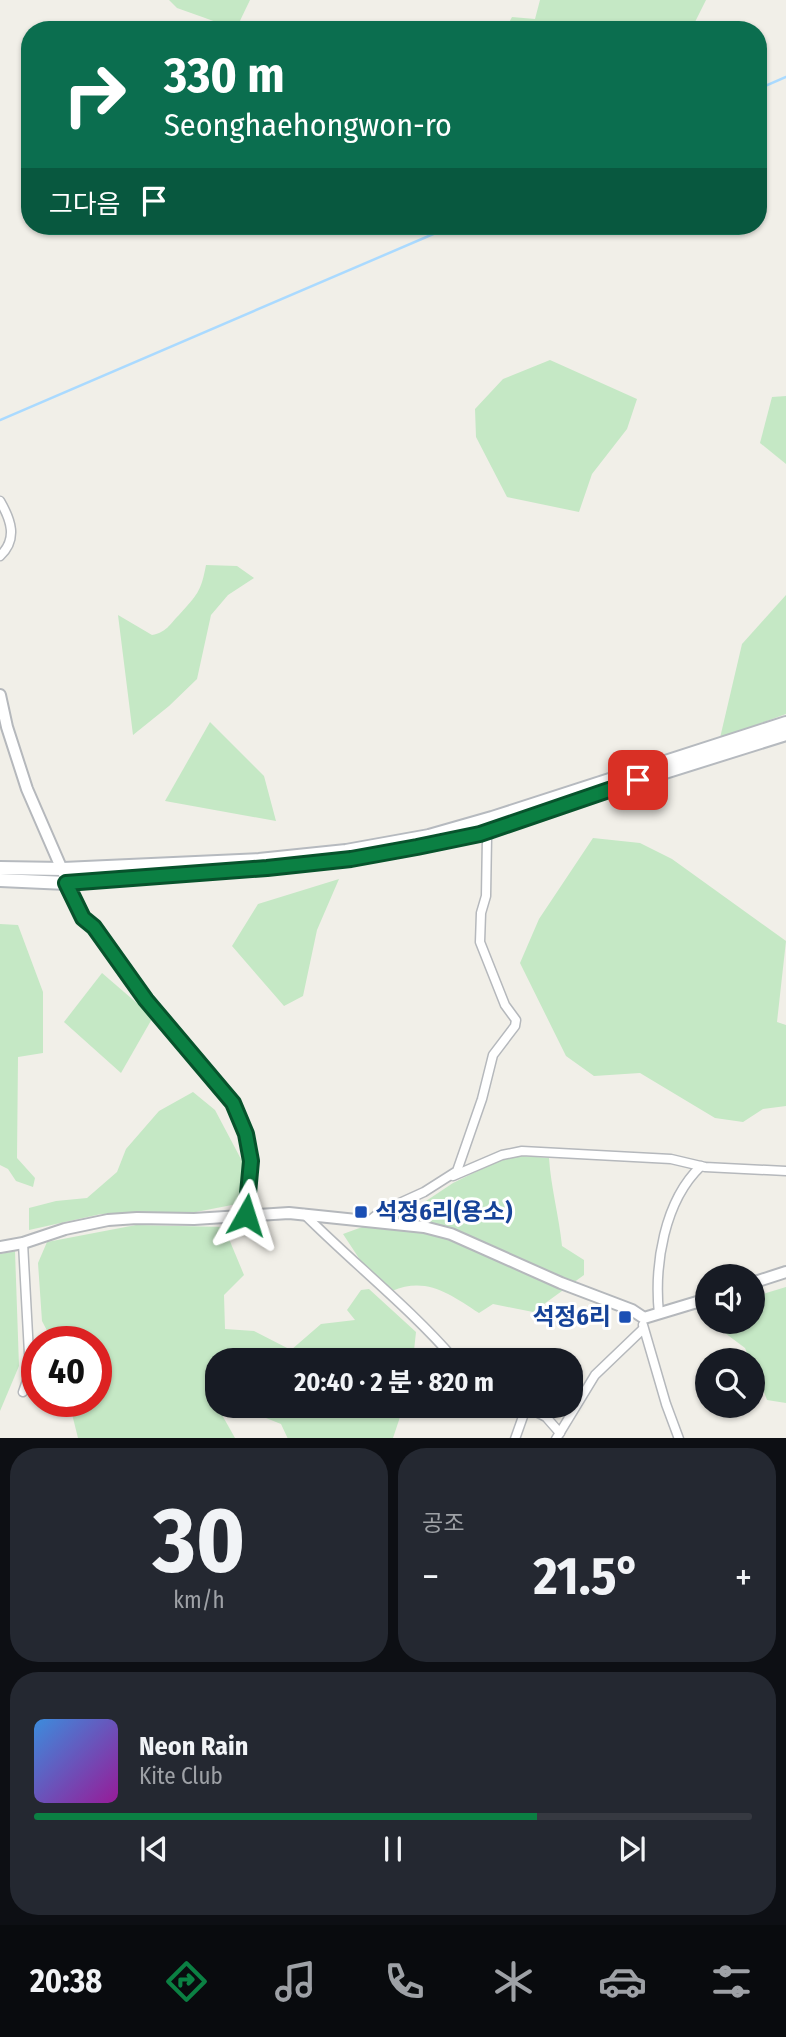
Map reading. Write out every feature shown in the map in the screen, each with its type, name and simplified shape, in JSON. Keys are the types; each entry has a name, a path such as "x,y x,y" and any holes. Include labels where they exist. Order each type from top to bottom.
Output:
{"main road":[{"path":"0,867 63,869 259,860 346,850 429,835 492,818 786,723"},
{"path":"0,880 66,883 267,868 351,859 417,847 480,834 582,798 786,734"}],"street":[{"path":"0,502 11,520 12,537 7,549 0,556"},
{"path":"0,695 7,727 27,789 83,918 94,927 146,1000 233,1103 246,1134 251,1161 246,1215"},
{"path":"447,1179 457,1171 482,1098 493,1055 515,1026 516,1020 505,1005 480,942 486,896 487,837"},
{"path":"369,1221 380,1212 447,1179 502,1155 522,1151 671,1159 701,1166 786,1171"},
{"path":"659,1314 657,1282 663,1244 676,1200 688,1178 701,1166"},
{"path":"304,1214 349,1259 428,1329 445,1348"},
{"path":"0,1247 108,1220 246,1215 304,1214 424,1227 451,1234 561,1283 632,1310 644,1324 679,1438"},
{"path":"23,1243 27,1326"},
{"path":"765,1279 786,1272"},
{"path":"547,1418 558,1436 595,1375 644,1324 659,1314 695,1302"},
{"path":"514,1438 520,1418"}],"green space":[{"path":"169,0 250,0 240,21 214,21 177,8"},
{"path":"540,0 706,0 696,21 510,21 512,17 535,19"},
{"path":"550,360 637,399 627,429 592,474 579,512 507,497 476,437 475,409 503,379"},
{"path":"786,396 786,464 760,443 772,397"},
{"path":"206,565 237,566 254,578 228,595 211,615 197,679 133,735 118,615 152,635 161,632 194,598"},
{"path":"786,595 786,714 720,738 742,644"},
{"path":"210,722 264,776 276,821 165,801"},
{"path":"593,838 640,843 672,859 786,941 777,1022 786,1025 786,1106 763,1109 743,1122 715,1118 640,1073 594,1076 566,1056 520,963 539,919"},
{"path":"339,879 317,930 303,996 284,1006 232,946 258,904"},
{"path":"0,924 18,925 43,992 43,1053 18,1057 17,1158 35,1178 33,1187 16,1181 8,1169 0,1165"},
{"path":"102,973 153,1017 121,1073 64,1022"},
{"path":"193,1092 215,1110 242,1161 245,1186 237,1204 196,1212 101,1214 29,1230 29,1208 56,1201 87,1198 117,1172 126,1149 159,1111"},
{"path":"510,1155 549,1158 562,1246 584,1260 584,1275 533,1312 493,1304 479,1313 448,1294 427,1286 416,1285 392,1291 370,1275 343,1234 417,1207 453,1183"},
{"path":"136,1225 224,1227 244,1275 224,1295 225,1329 254,1331 287,1348 205,1348 205,1418 224,1418 235,1438 78,1438 73,1417 112,1417 112,1326 45,1326 38,1263 47,1242"},
{"path":"15,1251 19,1366 0,1411 0,1254"},
{"path":"786,1287 786,1403 767,1400 765,1348 745,1348 726,1334 765,1334 765,1293"},
{"path":"369,1289 416,1332 414,1348 293,1348 321,1324 355,1320 347,1310 361,1290"},
{"path":"266,1418 400,1418 393,1438 288,1438 281,1424"}],"waterway":[{"path":"767,85 786,77"},
{"path":"0,420 431,235"}],"place":[{"name":"석정6리(용소)","path":"361,1212"},
{"name":"석정6리","path":"625,1317"}],"route":[{"path":"246,1215 251,1161 246,1134 233,1103 146,1000 94,927 83,918 66,883 351,859 480,834 638,780"}]}
